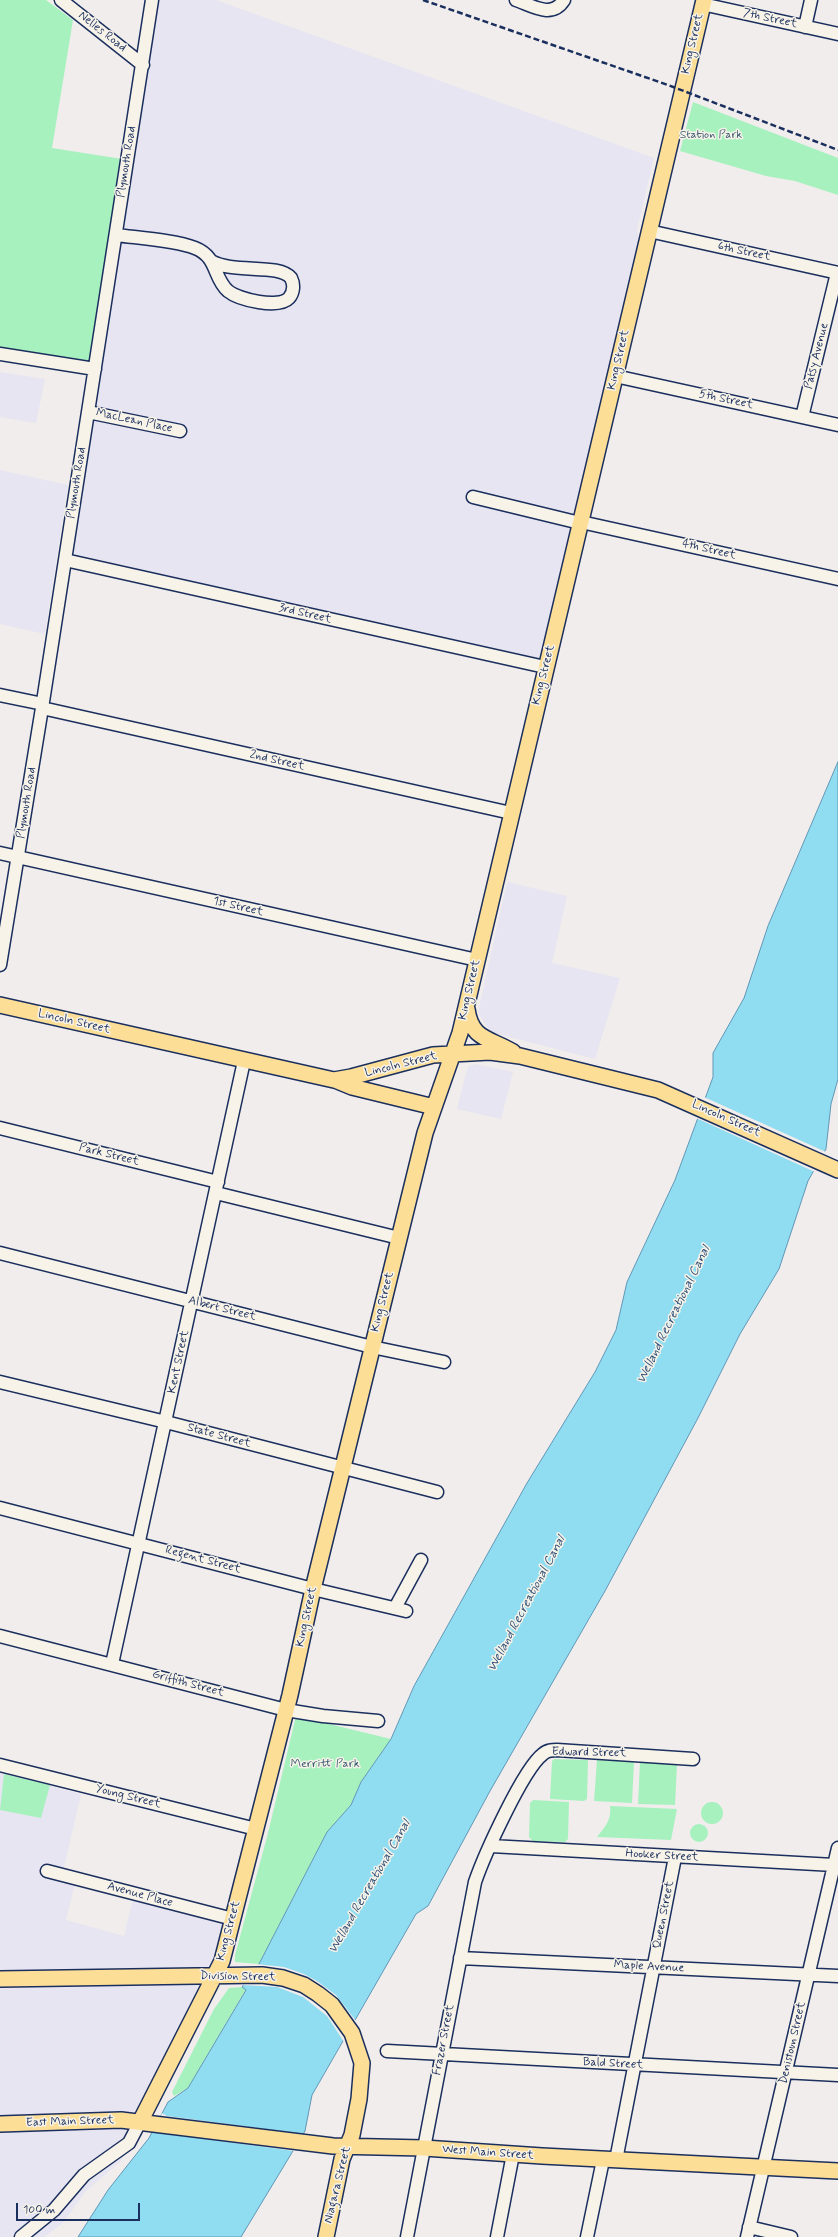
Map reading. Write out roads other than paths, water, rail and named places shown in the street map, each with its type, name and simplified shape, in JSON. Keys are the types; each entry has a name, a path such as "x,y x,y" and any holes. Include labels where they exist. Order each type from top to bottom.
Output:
{"main road":[{"name":"King Street","path":"140,2122 204,1992 216,1975 233,1919 286,1710 313,1589 398,1238 425,1133 454,1053 467,1006 511,813 703,2"},
{"name":"Lincoln Street","path":"0,1006 334,1080 351,1077 433,1055 490,1052 520,1056 632,1082 690,1103 837,1169"},
{"path":"467,1006 470,1024 478,1035 520,1056"},
{"path":"334,1080 352,1087 434,1107"},
{"name":"Division Street","path":"0,1979 242,1974 283,1978 304,1985 318,1994 343,2018 358,2049 362,2072 350,2139"},
{"name":"East Main Street","path":"0,2124 121,2120 140,2122"},
{"name":"West Main Street","path":"140,2122 299,2142 350,2139 424,2148 513,2154 838,2171"},
{"name":"Niagara Street","path":"326,2237 342,2159 350,2139"}],"street":[{"name":"Nelles Road","path":"61,0 143,65"},
{"name":"Plymouth Road","path":"0,965 19,857 66,560 152,0"},
{"path":"516,0 546,11 556,9 564,0"},
{"path":"805,27 811,0"},
{"name":"7th Street","path":"703,2 838,34"},
{"name":"6th Street","path":"649,231 838,273"},
{"path":"116,235 190,246 202,252 211,260 230,268 283,271 291,278 292,291 288,299 276,304 235,295 223,285 211,260"},
{"name":"Patsy Avenue","path":"802,417 838,273"},
{"path":"0,354 95,369"},
{"name":"5th Street","path":"615,376 838,425"},
{"name":"MacLean Place","path":"88,412 180,431"},
{"name":"4th Street","path":"473,497 580,523 838,579"},
{"name":"3rd Street","path":"66,560 546,667"},
{"name":"2nd Street","path":"0,695 511,813"},
{"name":"1st Street","path":"0,853 477,960"},
{"name":"Kent Street","path":"112,1664 244,1060"},
{"name":"Park Street","path":"0,1128 398,1238"},
{"name":"Albert Street","path":"0,1253 372,1347 444,1362"},
{"name":"State Street","path":"0,1382 166,1422 437,1492"},
{"name":"Regent Street","path":"0,1508 313,1589 401,1609 422,1560"},
{"name":"Griffith Street","path":"0,1636 286,1710 322,1716 378,1721"},
{"name":"Edward Street","path":"491,1846 532,1768 543,1753 549,1750 583,1750 694,1759"},
{"name":"Young Street","path":"0,1765 256,1829"},
{"name":"Hooker Street","path":"491,1846 834,1866"},
{"name":"Frazer Street","path":"407,2237 475,1882 491,1846"},
{"name":"Denistoun Street","path":"748,2232 838,1848"},
{"name":"Queen Street","path":"587,2237 610,2160 635,2065 675,1857"},
{"name":"Avenue Place","path":"47,1871 233,1919"},
{"name":"Maple Avenue","path":"460,1958 838,1976"},
{"name":"Bald Street","path":"387,2051 838,2075"},
{"path":"21,2237 54,2210 84,2175 129,2143 140,2122"},
{"path":"497,2237 513,2154"},
{"path":"748,2232 791,2237"}],"water":[{"name":"Welland Recreational Canal","path":"838,762 838,1079 831,1104 826,1149 808,1181 779,1269 740,1334 698,1418 605,1591 490,1791 428,1906 416,1914 312,2095 305,2131 241,2237 78,2237 108,2190 149,2138 168,2102 188,2088 246,1990 242,1987 259,1964 327,1832 351,1805 361,1782 391,1739 414,1686 527,1483 595,1372 616,1330 627,1282 675,1180 713,1077 713,1053 744,998 768,926"}],"railway":[{"path":"423,0 668,85 838,150"}],"park label":[{"name":"Station Park","path":"711,135"},
{"name":"Merritt Park","path":"325,1764"}]}
